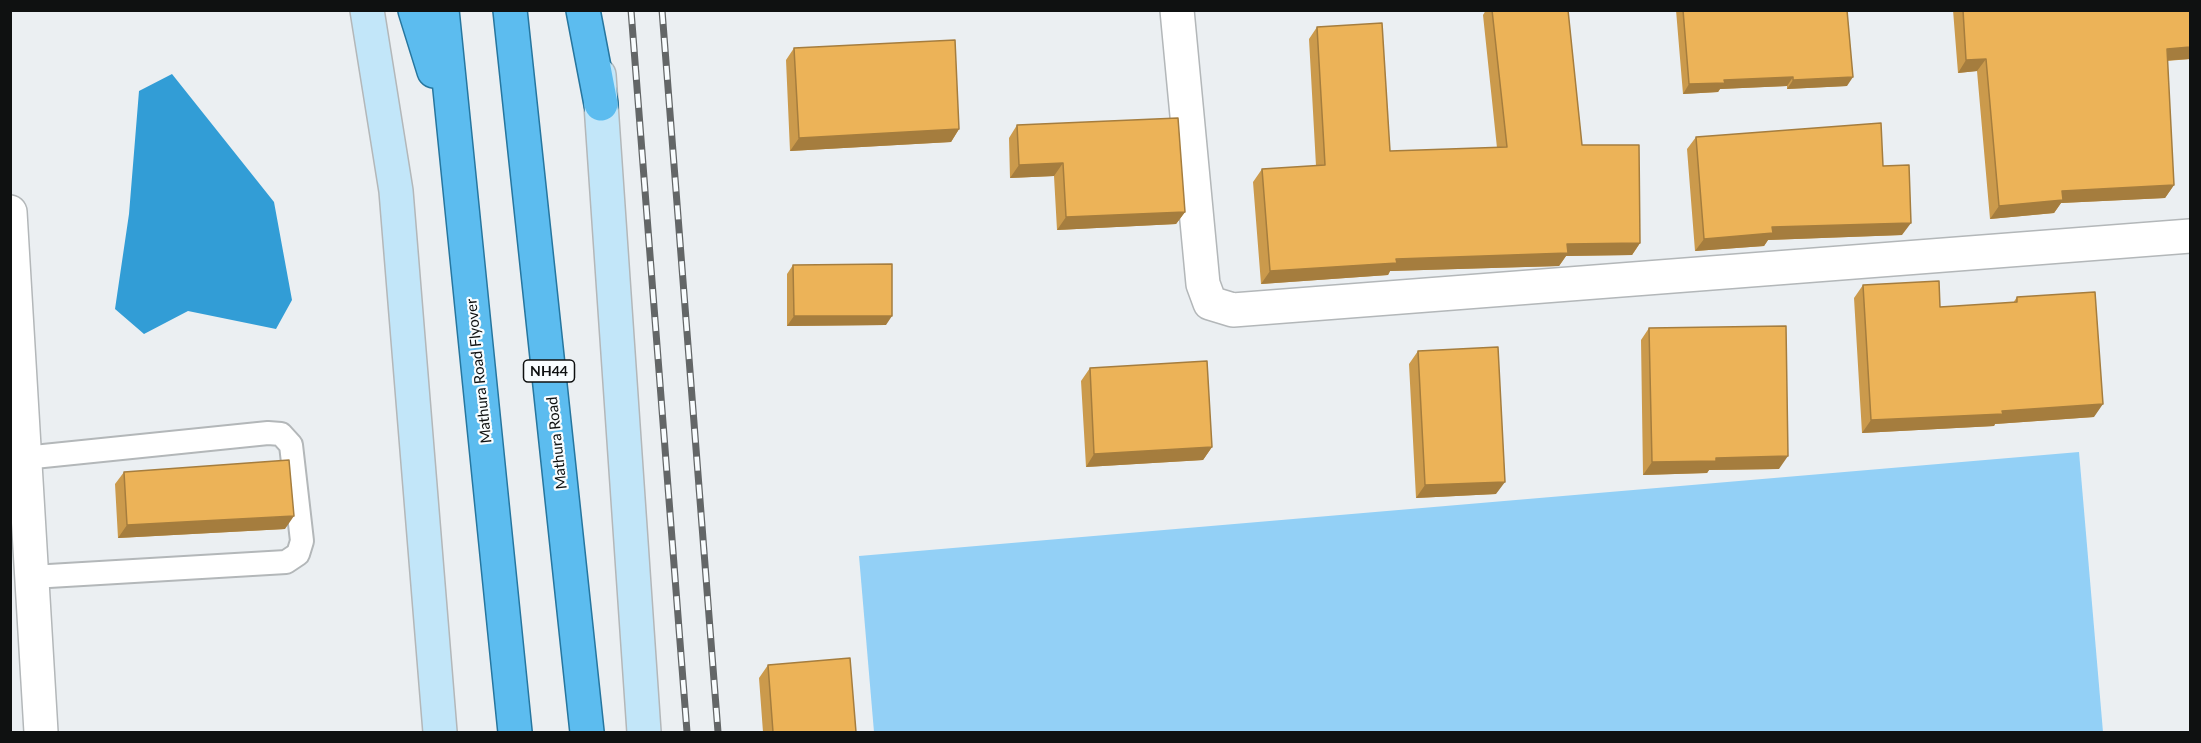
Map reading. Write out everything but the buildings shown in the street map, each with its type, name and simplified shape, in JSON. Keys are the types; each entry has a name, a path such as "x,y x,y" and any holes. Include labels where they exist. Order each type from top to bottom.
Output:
{"highway":[{"path":"415,10 455,135"},
{"name":"Mathura Road Flyover","path":"442,10 515,732"},
{"name":"Mathura Road","path":"510,10 587,732"},
{"path":"583,10 601,104"}],"main road":[{"path":"367,10 396,191 440,732"},
{"path":"595,10 644,732"}],"street":[{"path":"1177,10 1203,284 1210,303 1233,310 2190,236"},
{"path":"10,212 40,732"}],"lane":[{"path":"24,458 268,432 281,434 291,445 302,541 298,554 286,562 32,577"}],"shaded area":[{"path":"172,74 274,202 292,300 276,329 188,311 144,334 115,309 129,214 139,91"},
{"path":"2079,452 2103,732 874,732 859,556"}],"railway":[{"path":"631,10 687,732"},
{"path":"662,10 718,732"}]}
